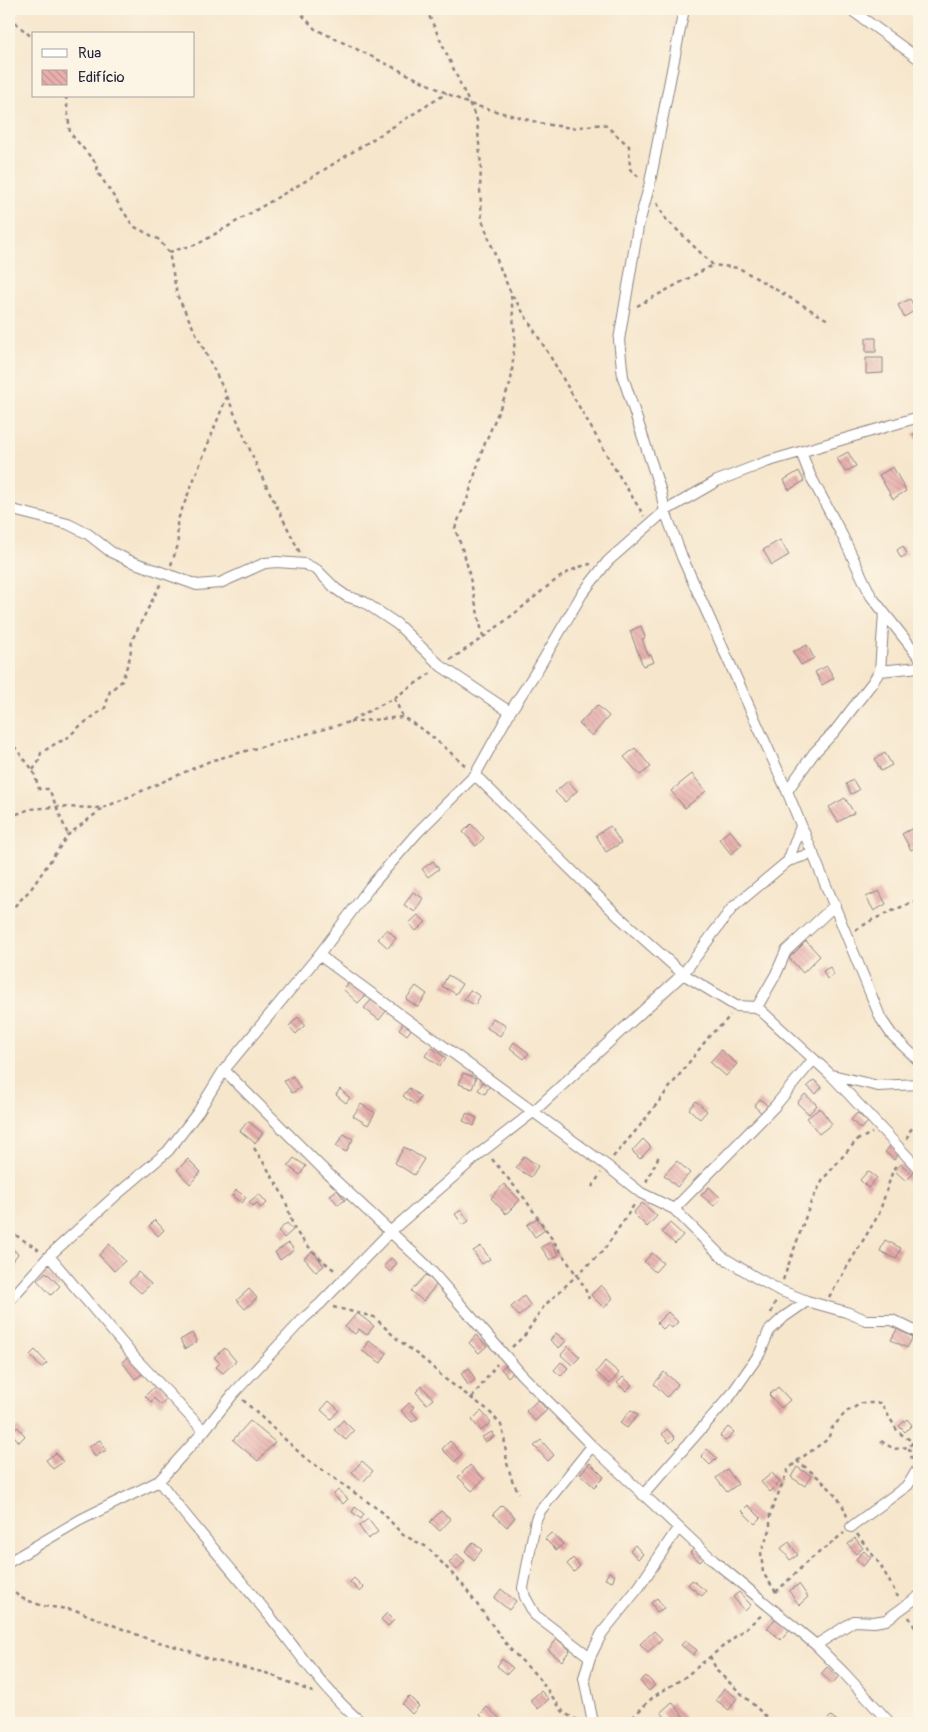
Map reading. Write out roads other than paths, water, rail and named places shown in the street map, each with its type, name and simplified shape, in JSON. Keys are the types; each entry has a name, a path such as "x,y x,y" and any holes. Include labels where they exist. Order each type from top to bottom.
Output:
{"street":[{"path":"684,9 649,187 638,227 619,340 623,377 658,484 665,512 682,557 787,791 881,1019 892,1035 919,1062"},
{"path":"850,9 919,60"},
{"path":"9,1302 49,1256 168,1151 198,1112 224,1070 318,955 370,887 417,833 475,775 510,712 582,594 613,555 649,523 717,481 766,462 919,417"},
{"path":"801,452 810,475 842,535 871,596 919,657"},
{"path":"9,509 68,524 88,534 111,552 130,561 197,585 220,583 266,563 305,564 317,570 346,596 364,602 398,624 441,666 510,712"},
{"path":"787,791 814,753 835,731 880,671 884,613"},
{"path":"880,671 919,667"},
{"path":"475,775 618,916 683,974 736,1006 757,1007 831,1075 919,1169"},
{"path":"788,861 801,826"},
{"path":"9,1562 80,1520 159,1482 204,1431 234,1392 304,1318 391,1231 484,1150 533,1112 683,974 732,908 788,861 813,853"},
{"path":"757,1007 776,974 786,950 835,905"},
{"path":"318,955 606,1165 641,1193 674,1209 721,1256 754,1277 807,1301 866,1320 892,1320 919,1333"},
{"path":"674,1209 775,1106 813,1060"},
{"path":"224,1070 322,1168 427,1266 503,1354 592,1446 714,1561 816,1645 890,1723"},
{"path":"831,1075 878,1086 919,1084"},
{"path":"49,1256 135,1358 204,1431"},
{"path":"643,1496 731,1395 760,1353 769,1331 784,1317 807,1301"},
{"path":"590,1657 535,1615 525,1597 523,1588 536,1519 540,1511 592,1446"},
{"path":"851,1527 908,1485 917,1470 919,1470"},
{"path":"159,1482 341,1705 362,1723"},
{"path":"593,1723 584,1678 590,1657 602,1633 639,1587 678,1528"},
{"path":"816,1645 854,1621 879,1622 886,1620 919,1596"}]}
